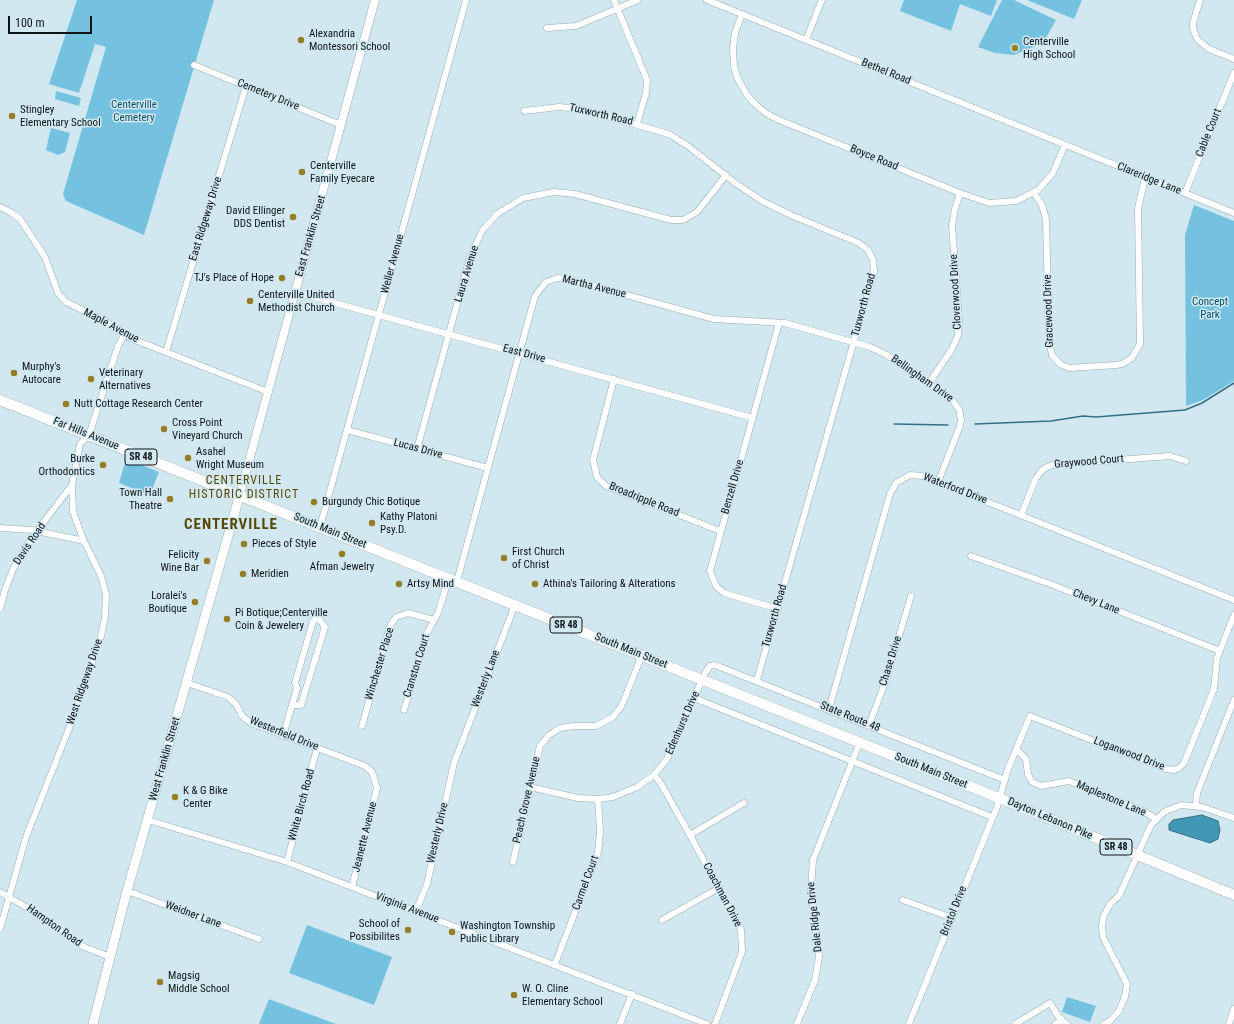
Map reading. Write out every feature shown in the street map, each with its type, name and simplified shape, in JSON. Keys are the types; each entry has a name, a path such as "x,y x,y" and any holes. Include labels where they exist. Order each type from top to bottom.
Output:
{"main road":[{"name":"Far Hills Avenue","path":"0,400 159,464 240,494"},
{"name":"South Main Street","path":"240,494 999,798"},
{"name":"West Franklin Street","path":"93,1024 127,891 240,494"},
{"name":"Dayton Lebanon Pike","path":"999,798 1234,895"}],"street":[{"name":"East Franklin Street","path":"240,494 374,0"},
{"name":"Weller Avenue","path":"320,527 466,0"},
{"path":"614,0 647,80 646,92 637,124"},
{"path":"547,28 576,26 638,0"},
{"name":"Bethel Road","path":"707,0 1065,145"},
{"path":"806,40 822,0"},
{"path":"1200,0 1193,23 1193,29 1197,38 1209,49 1234,59"},
{"name":"Boyce Road","path":"742,14 733,42 734,67 742,87 762,111 779,120 980,201 999,203 1016,201 1034,193 1043,185 1053,172 1065,145"},
{"name":"Cemetery Drive","path":"194,65 341,125"},
{"name":"Cable Court","path":"1185,193 1234,73"},
{"name":"East Ridgeway Drive","path":"166,352 246,86"},
{"name":"Tuxworth Road","path":"524,111 541,108 569,107 637,124 678,139 752,195 776,208 859,243 868,250 873,260 874,271 757,680"},
{"name":"Clareridge Lane","path":"1065,145 1234,213"},
{"name":"Laura Avenue","path":"418,449 470,257 477,240 490,222 513,203 530,196 563,193 575,194 677,221 694,215 726,175"},
{"name":"Gracewood Drive","path":"1034,193 1042,205 1046,219 1049,340 1052,355 1060,364 1070,368 1116,365 1122,364 1132,358 1140,344 1138,208 1145,178"},
{"name":"Cloverwood Drive","path":"929,383 952,350 958,335 959,320 952,225 960,193"},
{"name":"Maple Avenue","path":"0,207 20,219 45,257 58,293 72,306 105,321 124,335 268,392"},
{"name":"Martha Avenue","path":"453,580 488,468 535,296 546,282 557,278 568,279 714,319 779,323 854,343"},
{"name":"East Drive","path":"295,292 753,418"},
{"name":"Benzell Drive","path":"778,608 729,594 716,586 711,576 711,565 779,323"},
{"path":"89,435 118,346 124,335"},
{"name":"Bellingham Drive","path":"854,343 887,355 929,383 956,404 961,420 938,482"},
{"name":"Broadripple Road","path":"614,379 593,460 597,477 606,486 720,531"},
{"name":"Lucas Drive","path":"347,430 488,468"},
{"name":"West Ridgeway Drive","path":"0,929 28,830 70,726 101,636 105,617 106,594 101,576 84,541 73,512 72,485 80,444 89,435"},
{"name":"Graywood Court","path":"1021,515 1036,478 1043,469 1052,465 1170,456 1186,461"},
{"name":"Waterford Drive","path":"829,709 892,488 900,479 910,475 922,476 938,482 1234,600"},
{"name":"Davis Road","path":"0,609 13,569 38,531 72,485"},
{"path":"0,528 38,531 84,541"},
{"name":"Chevy Lane","path":"972,556 1053,585 1220,651"},
{"name":"Cranston Court","path":"404,710 427,633 453,580"},
{"name":"Chase Drive","path":"869,724 886,680 911,596"},
{"name":"Westerly Lane","path":"457,753 515,605"},
{"name":"Winchester Place","path":"362,726 390,626 393,621 396,617 408,613 434,620"},
{"name":"Loganwood Drive","path":"999,798 1016,749 1030,716 1166,769 1174,770 1179,768 1184,763 1214,689 1220,651 1234,615"},
{"path":"283,736 292,705 297,688 295,683 313,621 316,619 320,620 325,627 301,705 292,705"},
{"name":"Peach Grove Avenue","path":"513,862 538,752 544,739 560,728 574,726 596,726 613,717 622,705 642,655"},
{"name":"State Route 48","path":"702,679 710,666 716,665 869,724 1005,780"},
{"name":"Edenhurst Drive","path":"530,787 578,798 598,799 626,792 637,787 654,775 667,759 673,749 702,679"},
{"name":"Westerfield Drive","path":"187,683 228,697 236,704 246,720 283,736 365,766 375,777 377,788"},
{"name":"South Main Street","path":"694,698 992,817"},
{"path":"1196,805 1197,793 1234,700"},
{"name":"Dale Ridge Drive","path":"797,1024 814,980 819,957 811,889 811,869 860,742"},
{"name":"White Birch Road","path":"287,862 317,748"},
{"name":"Maplestone Lane","path":"1016,749 1026,759 1028,774 1032,782 1041,786 1069,781 1145,812 1156,820"},
{"name":"Westerly Drive","path":"416,911 426,884 457,753"},
{"name":"Coachman Drive","path":"654,775 660,782 690,834 741,930 743,945 739,963 715,1024"},
{"name":"Jeanette Avenue","path":"352,887 377,788"},
{"name":"Bristol Drive","path":"909,1024 999,798"},
{"name":"Carmel Court","path":"555,964 597,857 600,841 598,799"},
{"path":"690,834 744,803"},
{"path":"1104,1024 1119,1011 1125,997 1127,984 1103,937 1103,917 1111,903 1119,896 1146,832 1164,812 1173,807 1196,805 1234,818"},
{"name":"Virginia Avenue","path":"148,820 287,862 555,964 707,1024"},
{"path":"662,920 719,888"},
{"name":"Weidner Lane","path":"127,891 259,939"},
{"name":"Hampton Road","path":"0,892 35,912 82,946 110,957"},
{"path":"903,900 952,918"},
{"path":"620,1024 632,994"},
{"path":"1015,1024 1050,1003 1058,1016 1067,1024"},
{"path":"1229,1024 1234,1009"},
{"path":"1054,1024 1062,1020"}],"green space":[{"name":"Centerville Cemetery","path":"77,0 214,0 144,235 66,201 63,194 106,47 95,44 79,93 49,84"},
{"path":"904,0 997,0 991,16 960,4 951,31 900,11"},
{"path":"1002,0 1014,0 1056,20 1046,38 1036,46 1014,55 995,53 978,47"},
{"path":"1027,0 1082,0 1074,19"},
{"path":"56,91 81,98 79,106 55,99"},
{"path":"51,128 70,133 65,152 58,155 46,150"},
{"name":"Concept Park","path":"1194,205 1234,221 1234,381 1203,400 1186,406 1185,235"},
{"path":"126,459 159,472 150,495 119,483"},
{"path":"307,925 392,957 374,1005 289,973"},
{"path":"1067,997 1096,1006 1090,1022 1062,1012"},
{"path":"269,999 336,1024 259,1024"}],"shaded area":[{"path":"1202,815 1218,821 1220,830 1218,839 1210,843 1169,830 1169,824 1173,820"}],"waterway":[{"path":"975,424 1051,421 1083,416 1096,417 1185,410 1202,403 1234,383"},
{"path":"894,424 948,425"}],"place":[{"name":"Alexandria Montessori School","path":"301,40"},
{"name":"Centerville High School","path":"1015,48"},
{"name":"Stingley Elementary School","path":"12,116"},
{"name":"Centerville Family Eyecare","path":"302,172"},
{"name":"David Ellinger DDS Dentist","path":"293,217"},
{"name":"TJ's Place of Hope","path":"282,278"},
{"name":"Centerville United Methodist Church","path":"250,301"},
{"name":"Murphy's Autocare","path":"14,373"},
{"name":"Veterinary Alternatives","path":"91,379"},
{"name":"Nutt Cottage Research Center","path":"66,404"},
{"name":"Cross Point Vineyard Church","path":"164,429"},
{"name":"Asahel Wright Museum","path":"188,458"},
{"name":"Burke Orthodontics","path":"103,465"},
{"name":"Town Hall Theatre","path":"170,499"},
{"name":"Burgundy Chic Botique","path":"314,502"},
{"name":"Kathy Platoni Psy.D.","path":"372,523"},
{"name":"Pieces of Style","path":"244,544"},
{"name":"Afman Jewelry","path":"342,554"},
{"name":"First Church of Christ","path":"504,558"},
{"name":"Felicity Wine Bar","path":"207,561"},
{"name":"Meridien","path":"243,574"},
{"name":"Artsy Mind","path":"399,584"},
{"name":"Athina's Tailoring & Alterations","path":"535,584"},
{"name":"Loralei's Boutique","path":"195,602"},
{"name":"Pi Botique;Centerville Coin & Jewelery","path":"227,619"},
{"name":"K & G Bike Center","path":"175,797"},
{"name":"School of Possibilites","path":"408,930"},
{"name":"Washington Township Public Library","path":"452,932"},
{"name":"Magsig Middle School","path":"160,982"},
{"name":"W. O. Cline Elementary School","path":"514,995"}],"district":[{"name":"CENTERVILLE HISTORIC DISTRICT","path":"244,488"},
{"name":"CENTERVILLE","path":"231,525"}]}
